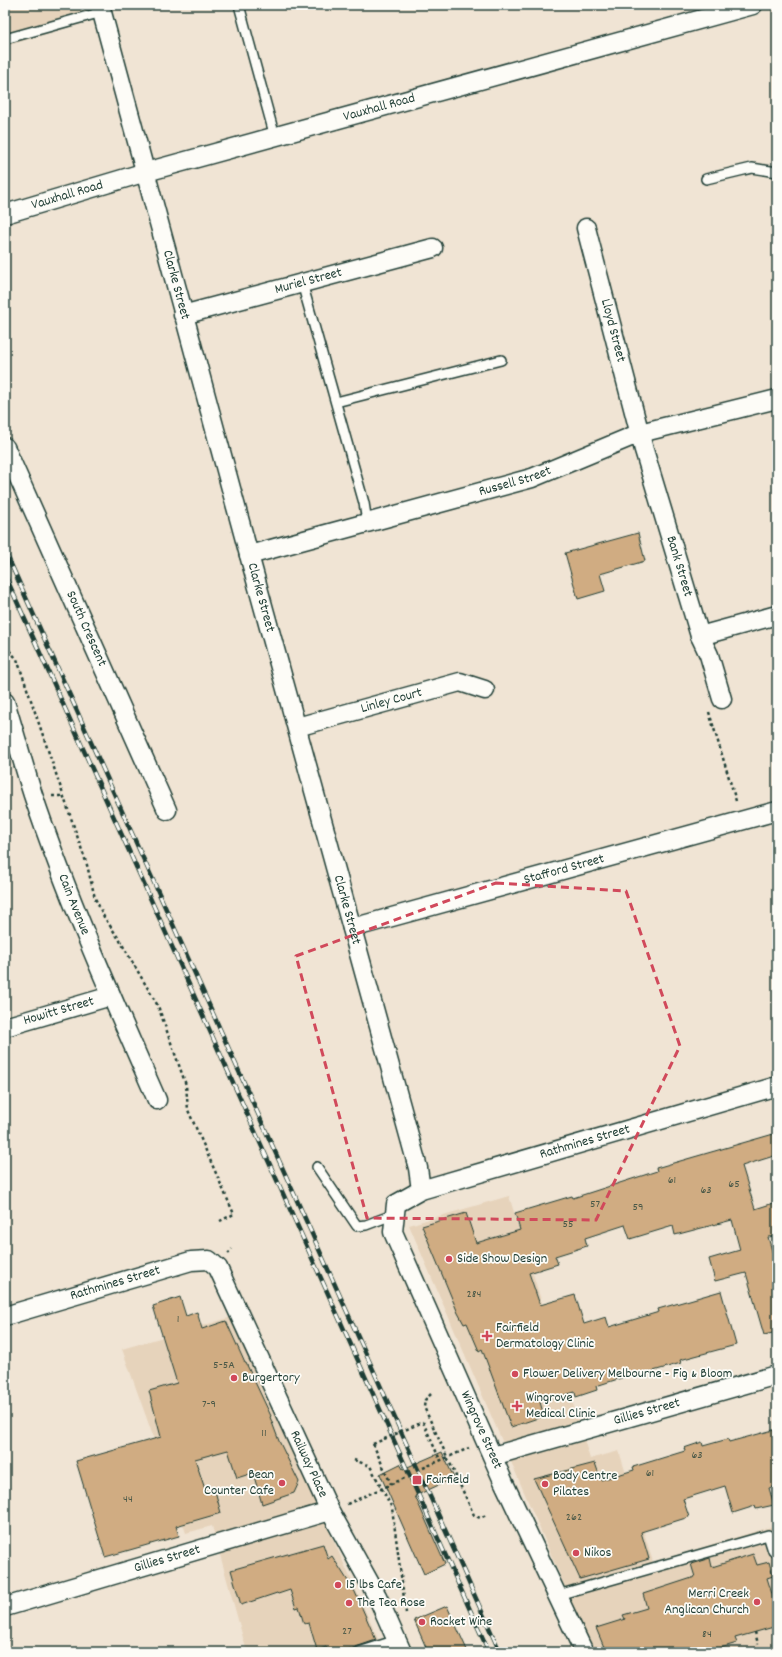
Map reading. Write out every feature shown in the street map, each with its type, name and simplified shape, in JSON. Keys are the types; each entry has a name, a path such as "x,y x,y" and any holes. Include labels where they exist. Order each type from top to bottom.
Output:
{"street":[{"name":"Vauxhall Road","path":"5,214 146,172 753,5"},
{"name":"Clarke Street","path":"101,8 183,315 418,1168 421,1190"},
{"name":"Lloyd Street","path":"586,228 640,433"},
{"name":"Muriel Street","path":"183,315 433,248"},
{"name":"Russell Street","path":"249,555 532,478 640,433 777,399"},
{"name":"Bank Street","path":"640,433 700,636 709,655 722,699"},
{"name":"South Crescent","path":"5,447 167,810"},
{"path":"700,636 777,615"},
{"name":"Linley Court","path":"297,727 460,682 485,690"},
{"name":"Cain Avenue","path":"5,702 12,746 33,794 61,870 112,996 157,1100"},
{"name":"Stafford Street","path":"352,928 777,812"},
{"name":"Howitt Street","path":"5,1027 112,996"},
{"name":"Rathmines Street","path":"395,1209 421,1190 777,1086"},
{"name":"Wingrove Street","path":"395,1209 393,1232 493,1456 584,1652"},
{"name":"Rathmines Street","path":"5,1316 191,1261 209,1260 222,1273"},
{"name":"Railway Place","path":"222,1273 330,1511 377,1596 399,1646"},
{"name":"Gillies Street","path":"493,1456 777,1375"},
{"name":"Gillies Street","path":"5,1607 330,1511"}],"lane":[{"path":"239,5 274,137"},
{"path":"5,39 101,8"},
{"path":"706,179 752,168 777,172"},
{"path":"302,283 364,503 367,522"},
{"path":"336,402 501,360"},
{"path":"317,1167 357,1226 366,1225 395,1209"},
{"path":"558,1595 768,1535 773,1551"},
{"path":"359,1652 399,1646"}],"path":[{"path":"5,646 17,659 87,865 95,898 104,917 120,939 158,1006 186,1085 188,1110 234,1214 220,1221"},
{"path":"709,712 736,801"},
{"path":"431,1394 425,1400 424,1407 474,1515 477,1518 486,1515"},
{"path":"391,1484 373,1444 423,1422 440,1460"},
{"path":"423,1468 456,1453"},
{"path":"354,1460 370,1466 392,1508 406,1615"},
{"path":"347,1504 405,1478"},
{"path":"754,1632 758,1644"}],"highlighted area":[{"path":"496,883 626,891 680,1046 596,1220 367,1218 296,956"}],"shaded area":[{"path":"5,5 85,5 90,21 5,46"},
{"path":"509,1196 590,1459 619,1451 653,1562 777,1525 777,1652 593,1652 409,1225"},
{"path":"232,1317 384,1652 247,1652 212,1526 186,1533 122,1349"}],"building":[{"path":"638,533 645,561 600,574 605,591 578,599 565,553"},
{"path":"777,1133 777,1155 742,1166 755,1209 777,1202 777,1236 768,1237 777,1268 777,1332 764,1335 746,1273 715,1281 709,1259 740,1250 732,1220 675,1235 673,1226 630,1239 625,1225 585,1238 587,1246 555,1256 558,1264 529,1273 540,1305 575,1295 584,1324 606,1317 609,1327 659,1312 658,1309 721,1291 736,1345 680,1360 681,1363 643,1374 638,1375 637,1373 596,1386 597,1390 576,1397 575,1392 540,1402 544,1416 511,1427 482,1349 479,1351 467,1323 464,1324 458,1313 422,1226 466,1213 476,1243 520,1230 515,1213 572,1196 573,1198 657,1171 656,1168"},
{"path":"180,1297 186,1316 197,1312 202,1329 226,1321 271,1416 270,1417 279,1441 299,1482 294,1493 262,1504 253,1473 237,1478 228,1450 195,1459 205,1489 214,1487 221,1513 176,1526 179,1536 105,1557 76,1461 161,1437 149,1391 177,1383 153,1306"},
{"path":"777,1429 777,1486 769,1488 774,1505 756,1509 755,1506 733,1513 725,1486 683,1499 689,1517 641,1532 649,1559 580,1579 534,1479 595,1463 601,1480 634,1470 633,1467 685,1451 684,1448 702,1442 703,1446 728,1439 729,1442"},
{"path":"442,1452 454,1478 415,1496 445,1564 424,1574 380,1474 400,1464 403,1469"},
{"path":"323,1544 328,1559 332,1556 355,1592 376,1640 341,1652 328,1652 326,1647 317,1650 309,1623 304,1624 299,1607 296,1608 290,1590 241,1605 231,1570"},
{"path":"753,1554 757,1565 769,1562 773,1576 767,1578 777,1610 777,1626 735,1638 737,1643 707,1652 606,1652 596,1628 625,1619 623,1615 647,1608 643,1594 695,1577 691,1564 710,1558 712,1567"},
{"path":"447,1606 468,1652 428,1652 414,1620"}],"railway":[{"path":"5,551 500,1652"},
{"path":"5,575 489,1652"}],"place":[{"name":"Side Show Design","path":"449,1259"},
{"name":"Fairfield Dermatology Clinic","path":"487,1336"},
{"name":"Flower Delivery Melbourne - Fig & Bloom","path":"515,1374"},
{"name":"Burgertory","path":"234,1378"},
{"name":"Wingrove Medical Clinic","path":"517,1406"},
{"name":"Fairfield","path":"417,1480"},
{"name":"Bean Counter Cafe","path":"282,1483"},
{"name":"Body Centre Pilates","path":"545,1484"},
{"name":"Nikos","path":"576,1553"},
{"name":"15 lbs Cafe","path":"338,1585"},
{"name":"Merri Creek Anglican Church","path":"757,1602"},
{"name":"The Tea Rose","path":"349,1603"},
{"name":"Rocket Wine","path":"422,1622"}]}
